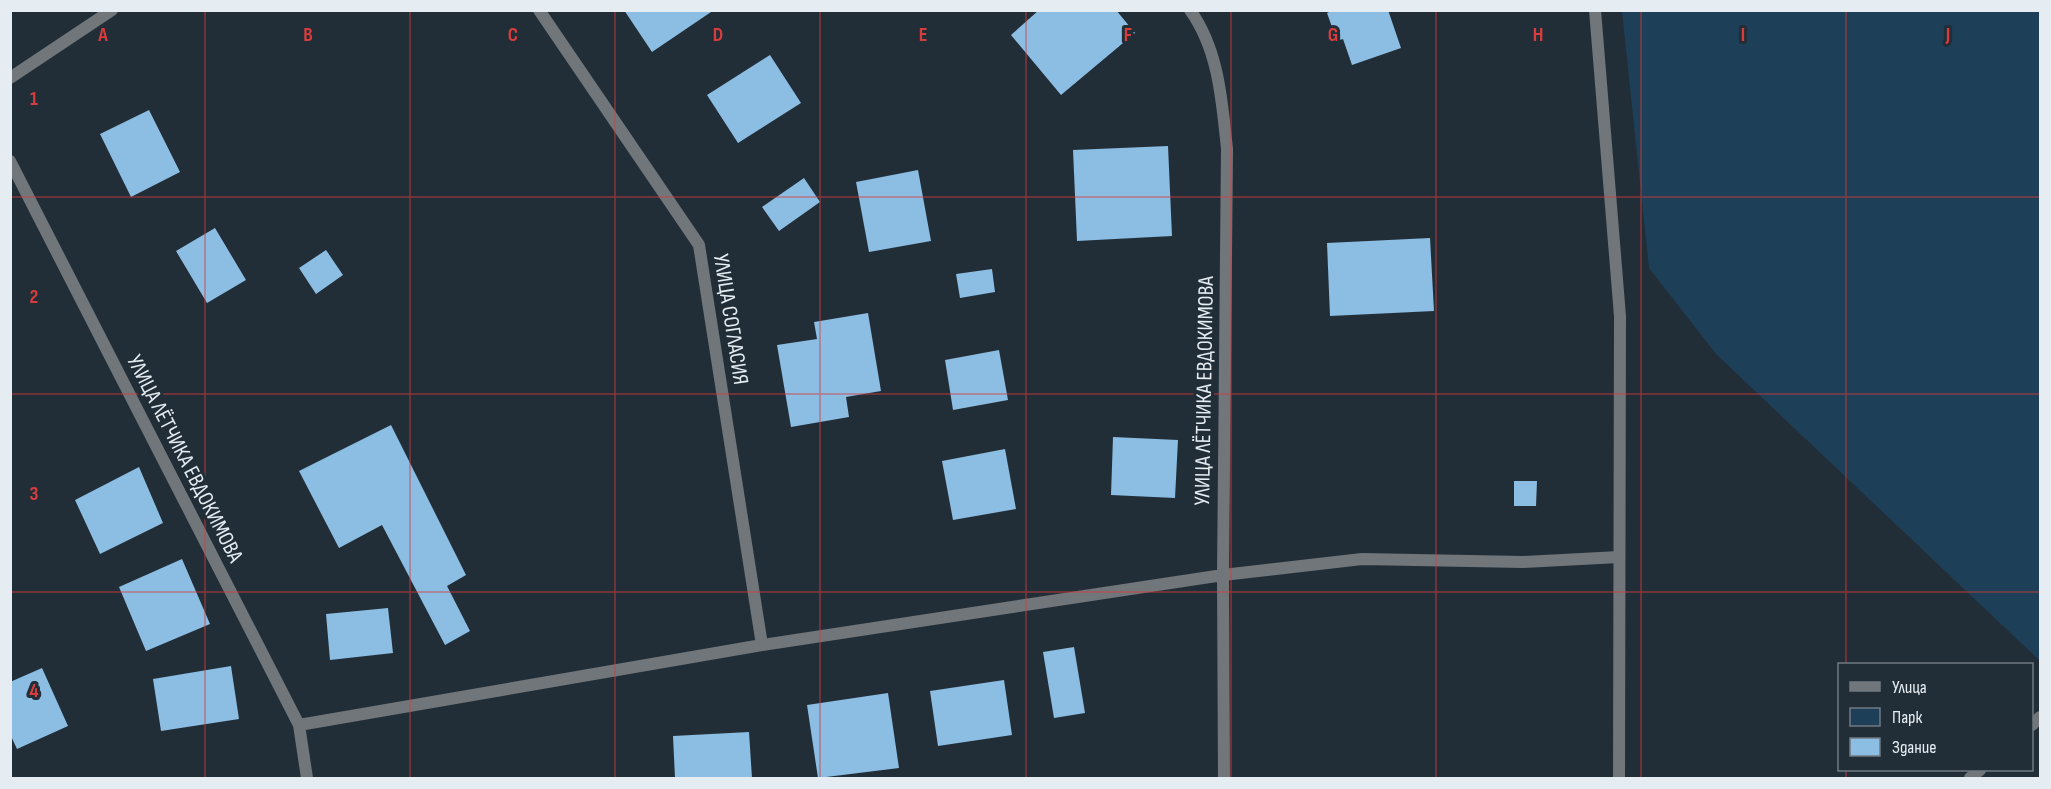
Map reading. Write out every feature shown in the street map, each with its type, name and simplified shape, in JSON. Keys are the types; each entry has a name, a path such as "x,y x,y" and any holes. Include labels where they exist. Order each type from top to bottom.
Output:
{"street":[{"path":"10,78 111,10"},
{"name":"УЛИЦА СОГЛАСИЯ","path":"539,10 699,245 762,645"},
{"name":"УЛИЦА ЛЁТЧИКА ЕВДОКИМОВА","path":"1190,10 1200,24 1221,85 1227,149 1223,575 1224,778"},
{"path":"1595,10 1620,316 1618,778"},
{"name":"УЛИЦА ЛЁТЧИКА ЕВДОКИМОВА","path":"10,161 299,725 308,778"},
{"path":"299,725 762,645 1223,575 1362,559 1523,562 1619,557"}],"green space":[{"path":"1622,11 2040,11 2040,661 1716,354 1649,268"}],"building":[{"path":"624,10 714,10 652,52"},
{"path":"1039,10 1116,10 1135,33 1061,95 1011,35"},
{"path":"1333,10 1388,10 1401,48 1352,65 1343,39 1337,41 1327,13"},
{"path":"770,55 801,103 738,143 707,95"},
{"path":"149,110 180,172 131,197 100,134"},
{"path":"1168,146 1172,236 1077,241 1073,150"},
{"path":"918,170 931,241 869,252 856,182"},
{"path":"804,178 820,202 779,231 762,207"},
{"path":"215,228 246,280 207,303 176,251"},
{"path":"1430,238 1434,311 1330,316 1327,243"},
{"path":"326,250 343,275 316,294 299,268"},
{"path":"992,269 995,292 960,298 956,274"},
{"path":"868,313 881,391 846,397 849,417 791,427 777,345 817,339 814,322"},
{"path":"999,350 1008,400 953,410 945,360"},
{"path":"391,425 466,575 447,586 470,631 445,645 382,525 339,548 299,471"},
{"path":"1113,437 1178,440 1175,498 1111,495"},
{"path":"1005,449 1016,509 953,520 942,461"},
{"path":"139,467 163,523 100,554 75,500"},
{"path":"1514,481 1537,481 1536,506 1514,506"},
{"path":"182,559 210,624 146,651 119,587"},
{"path":"388,608 393,653 330,660 326,614"},
{"path":"1074,647 1085,713 1054,718 1043,652"},
{"path":"231,666 239,719 161,731 153,679"},
{"path":"42,668 68,726 17,749 10,734 10,682"},
{"path":"1004,680 1012,735 938,746 930,691"},
{"path":"888,693 899,768 818,778 807,705"},
{"path":"749,732 752,778 675,778 673,736"}]}
